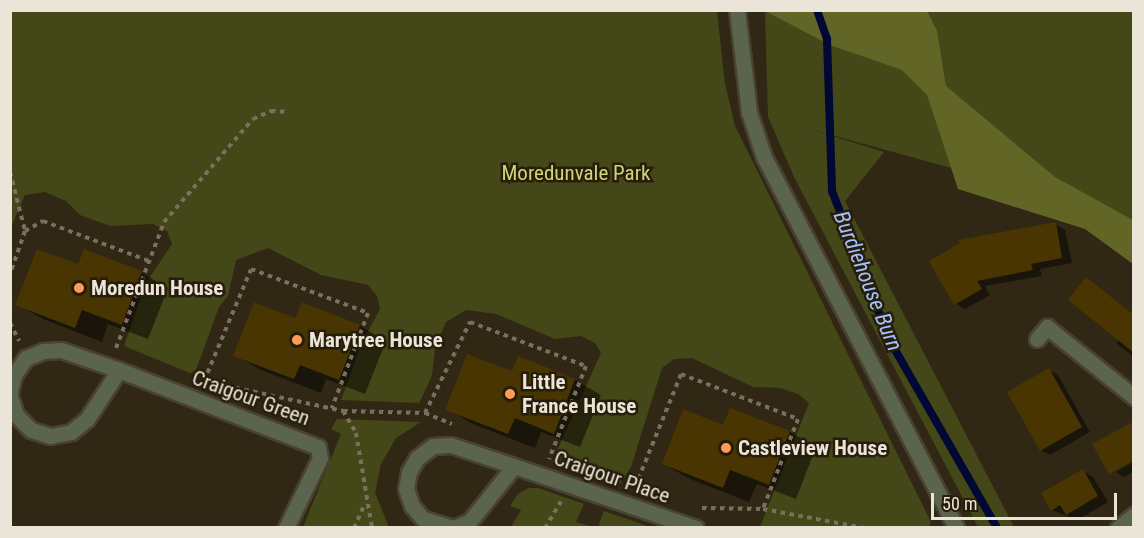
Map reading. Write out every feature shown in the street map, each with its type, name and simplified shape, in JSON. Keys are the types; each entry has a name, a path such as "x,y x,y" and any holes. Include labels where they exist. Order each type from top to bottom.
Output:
{"street":[{"path":"737,10 749,112 764,157 956,528"},
{"path":"1037,339 1047,327 1134,397"},
{"name":"Craigour Green","path":"10,392 14,375 26,358 43,351 61,350 318,447 320,458 309,486 286,528"},
{"path":"10,397 16,415 31,430 50,436 71,432 87,419 112,368"},
{"name":"Craigour Place","path":"514,466 470,521 453,528 423,519 412,506 406,489 409,472 417,458 433,446 451,445 514,466 696,528"},
{"path":"1118,528 1134,515"}],"path":[{"path":"112,368 164,222 253,119 271,111 289,112"},
{"path":"10,172 25,231 10,274"},
{"path":"25,231 43,221 150,261"},
{"path":"204,381 251,269 368,313 332,408"},
{"path":"425,413 471,322 586,366 547,463"},
{"path":"632,493 681,374 798,419 763,509"},
{"path":"343,411 356,434 365,503 372,528"},
{"path":"545,528 570,485"},
{"path":"354,528 365,503"}],"green space":[{"name":"Moredunvale Park","path":"11,10 717,11 725,84 735,126 931,522 929,527 760,527 809,403 798,394 780,388 753,387 692,358 674,359 662,368 631,467 621,483 614,484 552,462 601,353 595,343 581,336 555,339 496,314 466,310 446,322 435,348 432,376 419,403 341,400 361,345 380,309 377,296 368,285 321,275 268,248 236,260 228,296 219,307 196,370 190,373 124,346 146,283 172,244 167,231 153,224 110,226 80,215 66,201 45,192 25,195 11,227"},
{"path":"765,11 1133,11 1133,260 1045,194 810,129 884,152 845,201 1014,527 978,527 795,179 768,117"},
{"path":"765,11 927,11 937,31 946,86 1055,177 1133,220 1133,264 1085,229 958,189 927,95 902,70 830,45"},
{"path":"337,419 421,422 396,438 381,464 375,493 389,527 303,527 341,434 331,429"},
{"path":"528,488 538,488 584,504 576,522 592,527 511,527 521,510 510,506 518,494"},
{"path":"604,511 650,527 598,527"}],"building":[{"path":"1056,222 1062,258 1031,264 1033,270 977,281 982,289 954,305 929,261 960,243 958,240"},
{"name":"Moredun House","path":"37,249 78,264 84,249 142,271 122,325 82,310 75,328 15,305"},
{"path":"1086,277 1134,315 1134,353 1068,300"},
{"name":"Marytree House","path":"254,302 295,318 302,302 360,325 339,380 300,365 294,379 233,356"},
{"name":"Little France House","path":"467,354 512,371 518,356 575,379 554,434 515,418 508,434 445,410"},
{"path":"1049,368 1082,427 1040,451 1007,392"},
{"name":"Castleview House","path":"730,408 790,431 769,485 730,470 723,488 662,464 683,409 723,425"},
{"path":"1134,421 1134,460 1109,474 1092,444"},
{"path":"1083,469 1098,496 1066,515 1060,505 1051,511 1041,493"}],"waterway":[{"name":"Burdiehouse Burn","path":"817,10 827,39 832,191 890,341 997,528"}],"place":[{"name":"Moredun House","path":"79,288"},
{"name":"Marytree House","path":"297,340"},
{"name":"Little France House","path":"510,394"},
{"name":"Castleview House","path":"726,448"}]}
